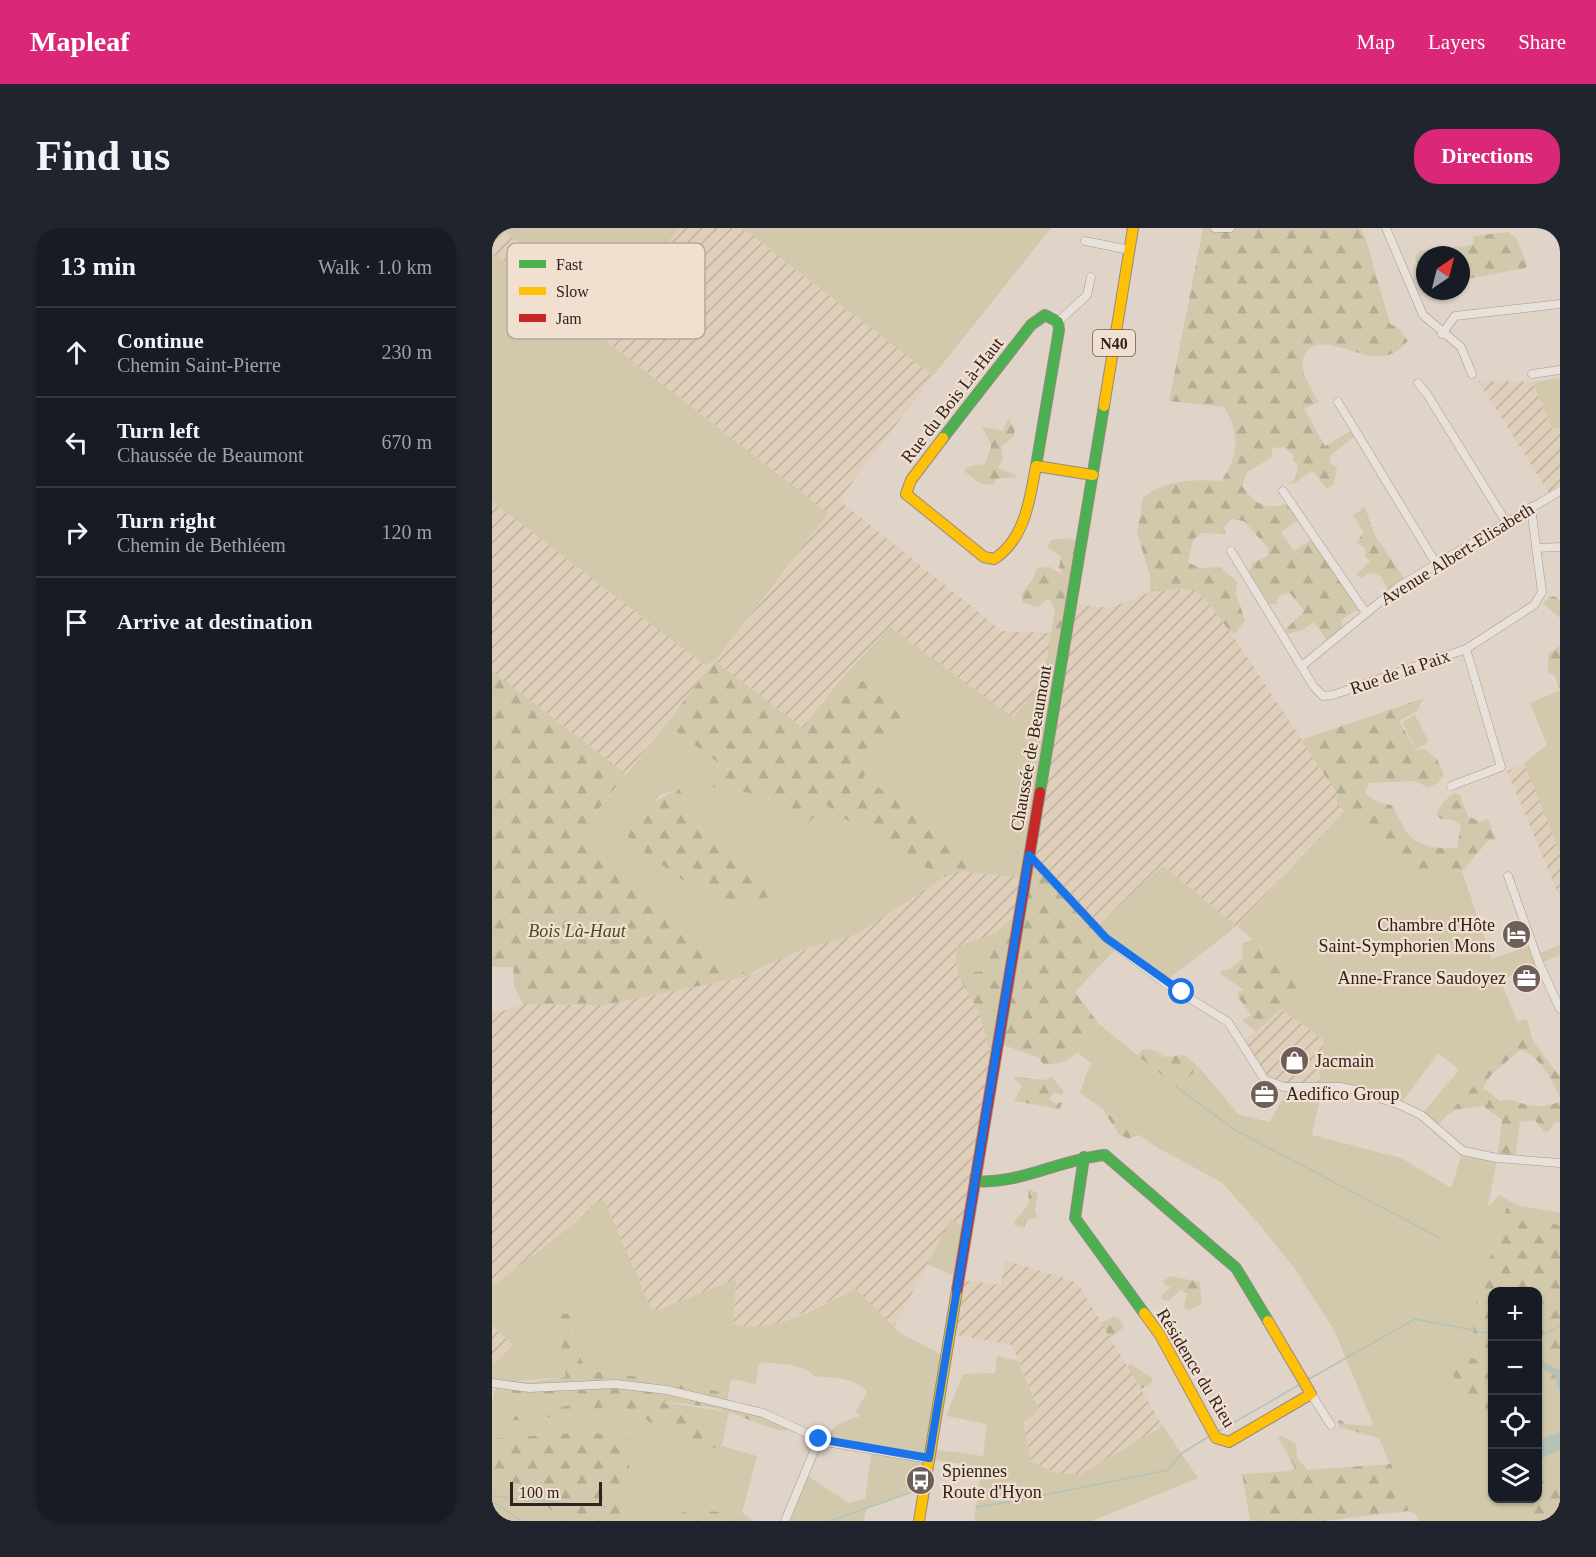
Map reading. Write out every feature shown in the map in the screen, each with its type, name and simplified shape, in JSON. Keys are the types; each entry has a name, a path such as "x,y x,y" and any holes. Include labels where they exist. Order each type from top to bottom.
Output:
{"street":[{"name":"Chaussée de Beaumont","path":"919,1521 1133,228"},
{"path":"1215,228 1230,228"},
{"path":"1386,228 1423,315 1442,334 1461,347 1473,374"},
{"path":"1085,241 1130,250"},
{"path":"1058,322 1087,295 1090,277"},
{"path":"1442,334 1455,316 1560,304"},
{"name":"Rue du Bois Là-Haut","path":"1045,315 1058,322 1057,345 1036,466 1023,525 1001,555 994,559 984,557 906,494 911,480 1031,325 1045,315"},
{"path":"1532,374 1560,370"},
{"path":"1418,383 1428,394 1506,522"},
{"path":"1338,402 1437,565"},
{"path":"1036,466 1093,475"},
{"path":"1283,491 1366,613"},
{"name":"Avenue Albert-Elisabeth","path":"1302,666 1398,587 1560,491"},
{"name":"Rue de la Paix","path":"1231,551 1323,696 1333,695 1466,649 1541,597 1531,507"},
{"path":"1536,548 1560,547"},
{"path":"1451,786 1501,767 1466,649"},
{"path":"1029,855 1106,938 1165,983 1228,1022 1264,1080 1284,1087 1340,1087 1356,1090 1421,1115 1463,1151 1497,1158 1560,1163"},
{"path":"1508,876 1548,984 1560,1009"},
{"path":"975,1181 995,1183 1100,1154 1111,1158 1236,1268 1331,1425"},
{"name":"Résidence du Rieu","path":"1084,1157 1075,1218 1160,1335 1216,1438 1222,1443 1229,1442 1311,1394"},
{"path":"492,1383 529,1388 615,1384 667,1390 762,1413 819,1439 929,1458"},
{"path":"785,1521 819,1439"}],"shaded area":[{"path":"492,228 500,228 520,243 507,243 507,264 492,252"},
{"path":"679,228 742,228 933,376 839,500 1002,631 1053,633 1043,673 1032,697 1013,717 890,627 843,677 803,729 715,661 828,513 604,339 705,339 705,243 667,243"},
{"path":"1478,381 1533,382 1552,429 1560,428 1560,491 1551,496"},
{"path":"492,501 704,665 715,661 626,774 492,672"},
{"path":"1188,589 1203,594 1229,630 1336,791 1337,804 1344,811 1236,926 1163,866 1096,927 1029,855 1072,604 1111,608 1150,592"},
{"path":"1524,763 1560,852 1560,898 1507,771"},
{"path":"960,871 1026,878 1020,911 995,933 957,948 960,978 979,1013 994,1068 967,1228 951,1221 894,1327 856,1289 778,1325 759,1328 733,1324 736,1279 661,1309 652,1310 592,1205 589,1212 492,1287 492,1011 500,1012 523,1004 603,1005 749,976 782,958 825,942 891,911 945,877"},
{"path":"1280,1009 1324,1040 1318,1088 1265,1080 1242,1042"},
{"path":"1005,1260 1071,1280 1080,1287 1161,1423 1160,1428 1079,1475 1053,1472 1030,1460 1023,1423 1039,1411 1012,1345 950,1334 959,1278 1001,1285"},
{"path":"492,1325 515,1346 492,1365"},
{"path":"1542,1362 1560,1370 1560,1393 1555,1376 1542,1368"},
{"path":"1560,1432 1560,1449 1542,1459 1542,1439"}],"green space":[{"path":"500,228 679,228 667,243 520,243"},
{"path":"742,228 1051,228 933,376"},
{"path":"1203,228 1360,228 1365,236 1390,324 1397,327 1408,341 1395,352 1385,356 1365,355 1323,344 1314,346 1303,357 1303,370 1319,402 1304,409 1325,446 1354,429 1357,434 1330,456 1330,462 1337,468 1334,484 1327,489 1312,470 1295,483 1287,484 1295,479 1298,465 1293,461 1293,455 1284,447 1272,448 1272,457 1247,472 1242,486 1252,498 1263,505 1276,506 1291,502 1301,518 1281,532 1294,551 1315,537 1366,613 1355,611 1341,620 1344,632 1329,643 1314,622 1303,630 1287,634 1285,630 1304,611 1290,593 1280,595 1276,604 1269,604 1249,573 1252,563 1268,556 1268,548 1244,521 1232,519 1224,527 1225,534 1201,533 1193,540 1188,562 1199,568 1220,567 1237,582 1236,594 1245,620 1235,634 1226,627 1211,606 1197,593 1183,589 1150,592 1150,575 1137,533 1143,498 1159,487 1169,484 1201,480 1221,481 1234,453 1233,425 1224,407 1169,401"},
{"path":"1509,232 1516,238 1527,264 1526,268 1470,278 1470,246 1464,246 1473,245 1473,236"},
{"path":"492,252 507,264 507,339 604,339 828,513 715,661 704,665 492,501"},
{"path":"1560,378 1560,428 1552,429 1533,382"},
{"path":"1008,419 1015,429 1014,436 1001,447 1003,458 998,468 1016,477 996,479 994,485 981,484 964,471 970,466 985,464 991,445 982,427 1003,431"},
{"path":"1365,507 1375,536 1407,582 1390,593 1381,576 1370,573 1361,578 1356,575 1370,561 1365,557 1365,548 1356,543 1364,532 1353,515"},
{"path":"1070,538 1079,544 1057,645 1049,642 1055,610 1051,601 1048,599 1038,607 1023,603 1021,594 1033,579 1037,568 1050,567 1064,575 1059,568 1061,557 1047,547 1051,540"},
{"path":"1549,596 1556,597 1560,601 1560,618 1543,604"},
{"path":"890,627 1013,717 1036,688 1053,633 1067,634 1026,878 960,871 978,864 968,848 862,777 906,719 863,681 843,677"},
{"path":"1560,646 1560,690 1555,676 1548,672 1548,654"},
{"path":"715,661 803,728 843,677 863,681 906,719 863,777 968,848 978,864 945,877 884,844 826,805 805,826 763,795 693,784 696,780 730,771 666,724"},
{"name":"Bois Là-Haut","path":"492,671 626,774 577,837 749,976 603,1005 523,1004 514,987 513,967 492,967"},
{"path":"1560,690 1560,852 1524,763 1547,745 1530,703"},
{"path":"1424,698 1417,711 1399,721 1416,750 1425,749 1437,759 1444,774 1438,783 1428,788 1416,781 1369,783 1365,793 1375,801 1391,805 1413,839 1431,847 1444,848 1457,848 1461,825 1452,819 1441,819 1436,815 1443,802 1454,793 1460,795 1468,816 1480,822 1488,819 1496,840 1489,840 1462,871 1448,872 1426,882 1410,877 1356,819 1351,818 1337,804 1336,791 1301,740"},
{"path":"1415,715 1429,742 1416,749 1402,722"},
{"path":"666,724 730,771 694,784 763,795 805,826 826,804 884,844 945,877 857,934 806,948 756,970 749,976 577,837","holes":["679,789 688,805 686,818 778,889 781,896 628,835 660,795"]},
{"path":"679,789 688,805 686,818 778,889 782,896 715,903 634,845 627,835 638,820 662,797"},
{"path":"1344,811 1350,818 1356,819 1410,877 1426,882 1448,872 1462,871 1492,959 1533,944 1537,954 1560,945 1560,955 1500,980 1523,1034 1435,1128 1421,1115 1459,1070 1438,1053 1400,1105 1356,1090 1322,1090 1312,1135 1401,1158 1451,1188 1463,1151 1497,1158 1488,1207 1499,1195 1519,1206 1560,1213 1560,1521 1419,1521 1416,1515 1409,1511 1335,1332 1297,1272 1259,1224 1221,1182 1158,1148 1080,1093 1092,1064 1078,1053 1099,1024 1178,1088 1199,1067 1238,1114 1269,1122 1290,1088 1319,1084 1324,1040 1280,1009 1301,981 1237,926"},
{"path":"1029,855 1118,947 1075,992 1099,1024 1077,1053 1063,1062 1054,1064 1043,1064 1039,1058 998,1043 1003,1011 979,1013 960,978 956,962 969,973 982,971 988,961 995,933 1020,911"},
{"path":"1163,866 1237,926 1167,980 1096,927"},
{"path":"995,933 988,961 982,971 969,973 956,962 957,947"},
{"path":"1252,939 1301,981 1280,1009 1256,1032 1242,1020 1251,1015 1238,997 1238,992 1244,990 1220,974 1222,970 1230,969 1243,958 1242,945"},
{"path":"1003,1011 994,1068 979,1013"},
{"path":"1522,1019 1527,1020 1533,1041 1560,1077 1560,1098 1549,1076 1534,1057 1520,1050 1490,1076 1483,1088 1500,1101 1508,1099 1539,1106 1560,1102 1560,1122 1554,1122 1549,1131 1544,1132 1535,1120 1520,1122 1515,1160 1497,1158 1502,1120 1483,1106 1456,1110 1447,1115 1523,1034 1518,1022"},
{"path":"1143,1049 1155,1050 1164,1057 1184,1055 1199,1067 1178,1088 1137,1055"},
{"path":"1052,1077 1063,1091 1063,1095 1054,1093 1049,1099 1056,1104 1062,1102 1060,1109 1014,1101 1022,1086 1013,1078 1044,1080"},
{"path":"1104,1110 1139,1135 1129,1139 1118,1134"},
{"path":"1028,1189 1038,1193 1035,1209 1037,1218 1028,1219 1024,1227 1015,1226 1014,1221 1029,1204"},
{"path":"604,1200 652,1310 661,1309 736,1279 733,1324 765,1326 781,1323 812,1311 856,1289 900,1333 946,1357 931,1449 983,1456 987,1424 946,1416 963,1374 995,1373 997,1356 1018,1361 1039,1411 1023,1423 1031,1461 1053,1472 1079,1475 1160,1428 1161,1423 1198,1478 1092,1521 974,1521 982,1467 929,1459 925,1486 866,1508 864,1521 785,1521 805,1474 848,1503 865,1499 872,1450 826,1442 835,1427 861,1416 856,1412 867,1392 856,1383 843,1379 814,1376 797,1366 761,1362 756,1384 731,1379 728,1397 722,1392 656,1379 585,1370 570,1325 559,1327 567,1377 492,1383 492,1365 514,1346 492,1325 492,1287 589,1212 591,1205"},
{"path":"1510,1207 1560,1226 1560,1370 1542,1362 1542,1287 1488,1287 1488,1349 1473,1340 1474,1310 1506,1209"},
{"path":"951,1220 967,1228 959,1278 927,1264"},
{"path":"1170,1276 1200,1282 1202,1304 1187,1311 1184,1306 1187,1294 1180,1290 1169,1301 1162,1300 1161,1296 1171,1287 1166,1286 1163,1281"},
{"path":"559,1313 575,1315 577,1321 570,1326 585,1370 656,1379 722,1392 728,1397 727,1403 756,1411 788,1428 787,1431 764,1426 721,1410 663,1402 723,1441 720,1450 649,1422 635,1409 629,1410 617,1404 570,1415 509,1421 509,1417 586,1402 587,1397 584,1394 550,1398 495,1390 502,1381 532,1382 566,1377 559,1327 553,1320"},
{"path":"1114,1316 1119,1318 1124,1327 1110,1338 1101,1323"},
{"path":"1468,1357 1475,1359 1485,1367 1488,1363 1488,1422 1476,1418 1451,1372 1459,1362"},
{"path":"1131,1364 1152,1378 1152,1383 1141,1389 1127,1366"},
{"path":"1542,1368 1555,1376 1560,1396 1542,1389"},
{"path":"495,1390 550,1398 584,1394 587,1397 586,1402 509,1417 509,1421 570,1415 617,1404 628,1410 635,1409 649,1422 721,1450 722,1446 757,1456 742,1513 687,1510 677,1516 677,1521 620,1521 634,1439 591,1432 498,1438 492,1442 492,1401"},
{"path":"662,1402 729,1412 723,1441"},
{"path":"1341,1420 1345,1424 1371,1426 1374,1423 1381,1439 1339,1427 1338,1421"},
{"path":"591,1432 634,1439 620,1521 563,1521 542,1502 492,1470 492,1442 498,1438"},
{"path":"1281,1435 1296,1444 1297,1458 1308,1470 1391,1464 1409,1511 1324,1521 1250,1521 1242,1474 1290,1471 1295,1468 1278,1437"},
{"path":"492,1470 542,1502 563,1521 500,1521 492,1513"},
{"path":"1542,1474 1551,1474 1560,1482 1560,1521 1521,1521 1517,1503 1542,1503"},
{"path":"687,1510 742,1513 754,1521 677,1521 677,1516"}],"waterway":[{"path":"1178,1088 1235,1130 1438,1237"},
{"path":"1309,1379 1415,1319 1488,1333"},
{"path":"1542,1335 1560,1326"},
{"path":"1219,1431 1299,1385"},
{"path":"1015,1501 1168,1470 1182,1453 1208,1437"},
{"path":"830,1521 915,1491"},
{"path":"492,1496 606,1507"},
{"path":"492,1501 522,1521"},
{"path":"976,1507 1009,1502"}],"traffic: fast":[{"path":"943,438 1031,325 1045,315 1058,322 1059,330 1036,466"},
{"path":"1040,792 1104,406"},
{"path":"975,1181 1024,1176 1072,1161 1105,1155 1236,1268 1268,1321"},
{"path":"1084,1157 1075,1218 1144,1313"}],"traffic: slow":[{"path":"1104,406 1133,228"},
{"path":"943,438 911,480 906,494 984,557 994,559 1013,541 1028,505 1036,466 1093,475"},
{"path":"919,1521 957,1290"},
{"path":"1144,1313 1160,1335 1216,1438 1229,1442 1311,1394 1268,1321"}],"traffic: jam":[{"path":"957,1290 1040,792"}],"place":[{"name":"Chambre d'Hôte Saint-Symphorien Mons","path":"1516,935"},
{"name":"Anne-France Saudoyez","path":"1527,978"},
{"name":"Jacmain","path":"1294,1061"},
{"name":"Aedifico Group","path":"1265,1094"},
{"name":"Spiennes Route d'Hyon","path":"921,1481"}],"route":[{"path":"819,1439 846,1446 929,1458 1029,855 1035,858 1106,938 1165,983 1182,992"}]}
